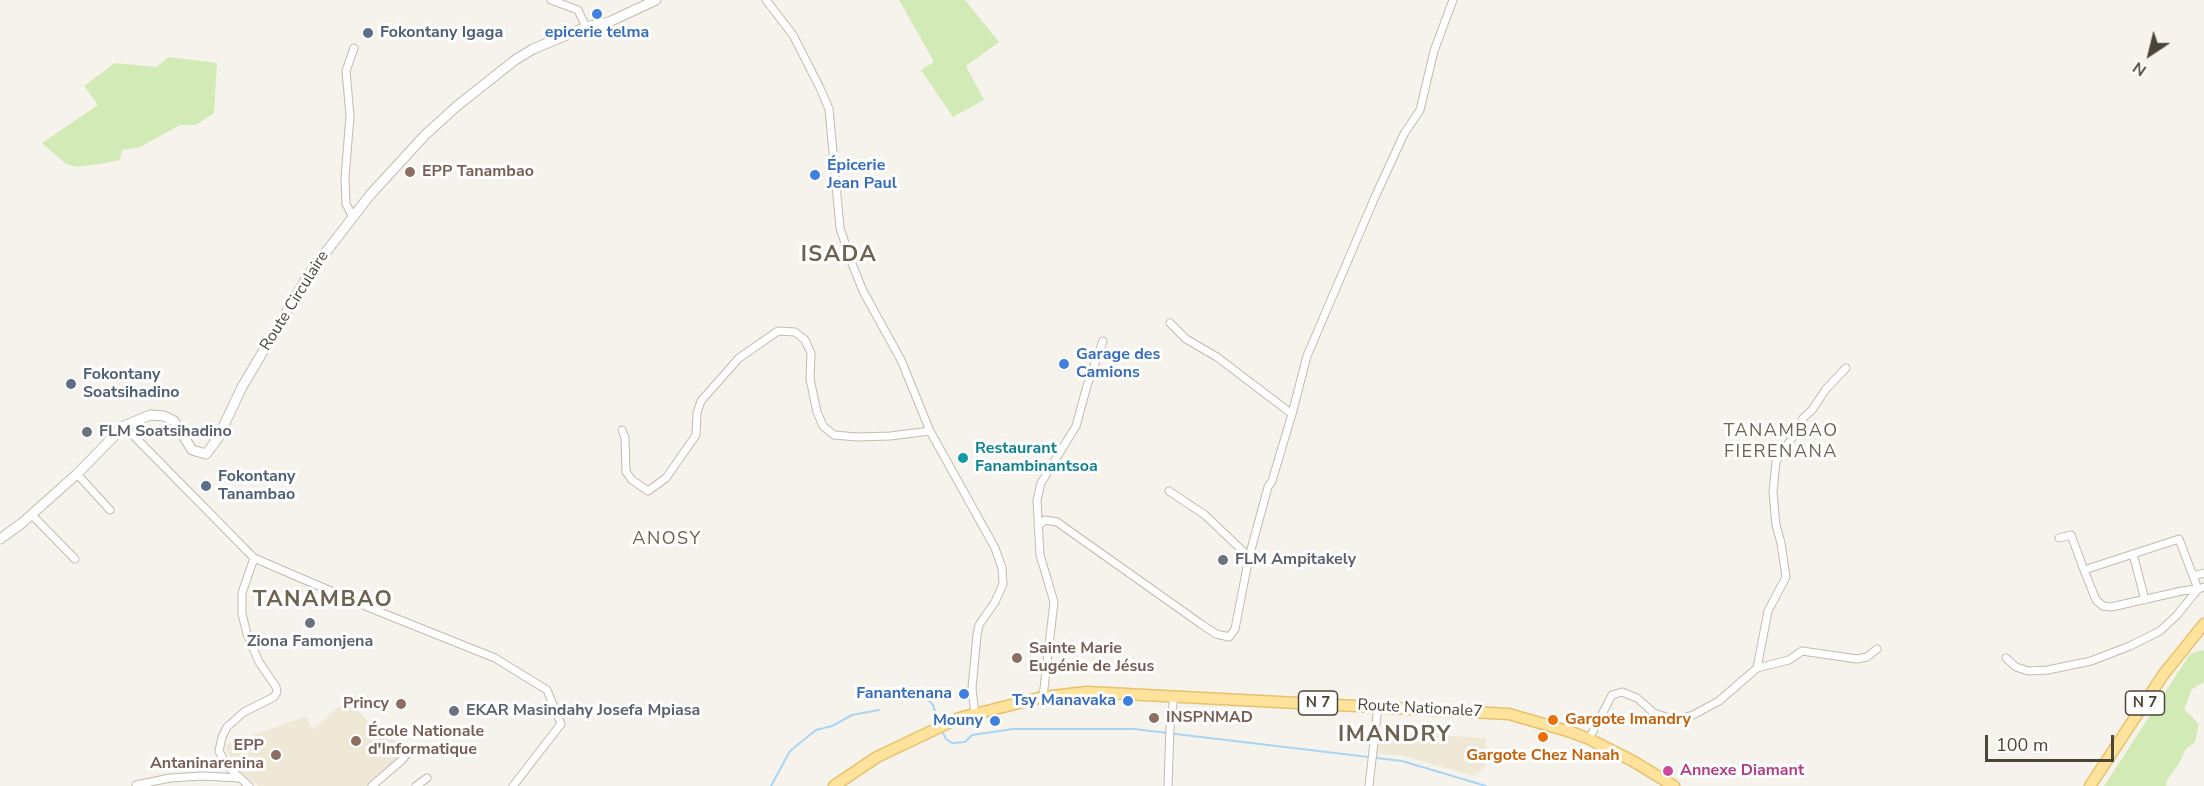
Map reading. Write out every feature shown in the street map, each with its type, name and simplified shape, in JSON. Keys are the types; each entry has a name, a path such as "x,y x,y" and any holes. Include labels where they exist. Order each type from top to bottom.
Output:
{"main road":[{"name":"N 7","path":"2090,786 2163,675 2204,624"},
{"name":"Route Nationale7","path":"1043,697 1087,692 1509,714 1589,739 1631,760 1674,786"},
{"name":"N 7","path":"834,786 877,757 959,718 1043,697"}],"street":[{"path":"551,0 578,10 586,27"},
{"name":"Route Circulaire","path":"0,539 77,474 124,426 150,415 164,416 174,421 192,450 206,454 218,438 242,387 309,274 378,186 425,135 457,106 515,60 532,50 586,27 609,22 656,0"},
{"path":"765,0 793,35 829,109 840,228 863,291 901,360 930,431 995,548 1002,568 1003,584 995,602 979,625 977,635 972,688 975,714"},
{"path":"1038,526 1045,520 1057,522 1201,624 1216,634 1229,637 1235,629 1249,557 1307,356 1404,134 1420,110 1434,51 1453,0"},
{"path":"353,217 346,204 345,178 350,116 346,71 354,48"},
{"path":"1170,322 1186,339 1216,357 1292,414"},
{"path":"622,430 626,438 626,472 632,480 648,491 666,478 696,435 697,413 701,401 739,358 778,331 795,332 805,340 812,353 810,379 817,412 823,426 834,435 879,436 930,431"},
{"path":"1043,697 1054,602 1040,555 1037,500 1041,483 1076,426 1103,341"},
{"path":"1757,668 1768,611 1786,577 1776,525 1773,492 1776,462 1803,418 1846,368"},
{"path":"124,426 254,558 495,658 547,690 561,724 513,786"},
{"path":"77,474 110,510"},
{"path":"1169,491 1205,515 1249,557"},
{"path":"32,514 75,560"},
{"path":"2059,538 2071,535 2096,600 2103,606 2111,607 2201,588"},
{"path":"2084,570 2179,539 2193,576 2201,588"},
{"path":"2133,554 2145,600"},
{"path":"249,786 227,766 219,751 227,727 244,712 274,697 277,692 259,663 247,634 242,614 242,593 254,558"},
{"path":"2193,576 2204,573"},
{"path":"2006,658 2016,667 2028,671 2048,670 2091,661 2160,631 2201,588"},
{"path":"1589,739 1612,695 1622,692 1636,698 1654,713 1675,720 1693,715 1719,701 1757,668 1788,660 1802,651 1857,658 1867,657 1877,649"},
{"path":"1168,786 1170,728 1174,696"},
{"path":"1369,786 1378,706"},
{"path":"372,786 403,759 411,748"},
{"path":"136,785 170,778 202,776 241,778"},
{"path":"417,786 427,778"}],"shaded area":[{"path":"347,700 381,734 411,748 372,786 258,786 232,766 226,745 306,716 312,730"},
{"path":"1379,732 1486,738 1485,767 1474,776 1404,756 1376,753"}],"green space":[{"path":"899,0 965,0 999,42 966,66 984,100 953,117 921,70 934,62"},
{"path":"169,57 217,63 214,113 196,125 180,125 140,147 122,150 120,160 105,163 77,167 66,164 42,143 98,105 84,86 115,63 156,67"},
{"path":"2204,651 2204,682 2192,689 2184,709 2199,724 2195,742 2186,749 2167,780 2166,786 2104,786 2190,654"}],"waterway":[{"path":"928,700 933,705 938,720"},
{"path":"771,786 790,751 816,730 832,726 852,715 879,710"},
{"path":"943,733 952,743 965,742 972,735 1013,729 1134,729 1402,761 1486,786"}],"place":[{"name":"epicerie telma","path":"597,14"},
{"name":"Fokontany Igaga","path":"368,33"},
{"name":"EPP Tanambao","path":"410,172"},
{"name":"Épicerie Jean Paul","path":"815,175"},
{"name":"Garage des Camions","path":"1064,364"},
{"name":"Fokontany Soatsihadino","path":"71,384"},
{"name":"FLM Soatsihadino","path":"87,432"},
{"name":"Restaurant Fanambinantsoa","path":"963,458"},
{"name":"Fokontany Tanambao","path":"206,486"},
{"name":"FLM Ampitakely","path":"1223,560"},
{"name":"Ziona Famonjena","path":"310,623"},
{"name":"Sainte Marie Eugénie de Jésus","path":"1017,658"},
{"name":"Fanantenana","path":"964,694"},
{"name":"Tsy Manavaka","path":"1128,701"},
{"name":"Princy","path":"401,704"},
{"name":"EKAR Masindahy Josefa Mpiasa","path":"454,711"},
{"name":"INSPNMAD","path":"1154,718"},
{"name":"Gargote Imandry","path":"1553,720"},
{"name":"Mouny","path":"995,721"},
{"name":"Gargote Chez Nanah","path":"1543,737"},
{"name":"École Nationale d'Informatique","path":"356,741"},
{"name":"EPP Antaninarenina","path":"276,755"},
{"name":"Annexe Diamant","path":"1668,771"}],"district":[{"name":"ISADA","path":"839,256"},
{"name":"TANAMBAO FIERENANA","path":"1781,442"},
{"name":"ANOSY","path":"667,540"},
{"name":"TANAMBAO","path":"323,601"},
{"name":"IMANDRY","path":"1395,736"}]}
